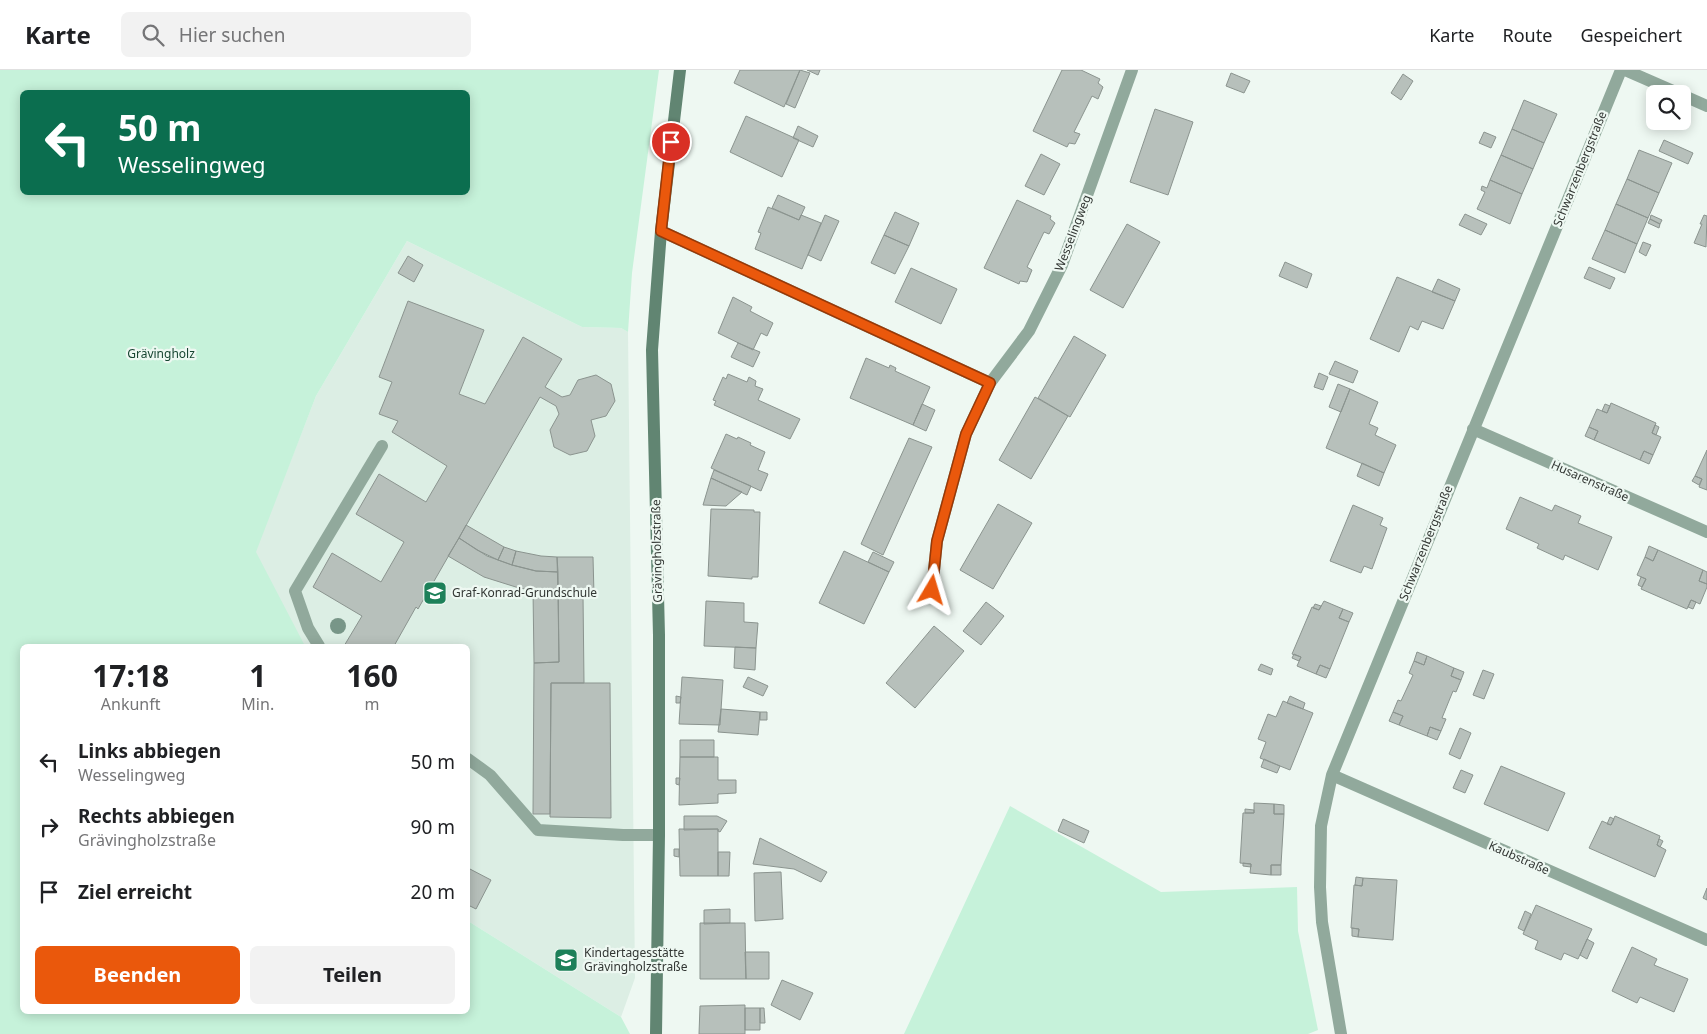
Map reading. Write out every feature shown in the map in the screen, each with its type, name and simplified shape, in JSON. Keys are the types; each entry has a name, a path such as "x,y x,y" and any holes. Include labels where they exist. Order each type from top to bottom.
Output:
{"main road":[{"name":"Grävingholzstraße","path":"656,1034 659,835 658,635 652,350 661,231 680,70"}],"street":[{"name":"Wesselingweg","path":"932,590 937,541 966,434 990,383 1029,331 1062,265 1132,70"},
{"path":"1623,70 1659,85"},
{"name":"Schwarzenbergstraße","path":"1341,1034 1322,922 1320,887 1321,826 1332,775 1473,429 1623,70"},
{"path":"1691,99 1707,106"},
{"path":"661,231 990,383"},
{"name":"Husarenstraße","path":"1473,429 1707,532"},
{"path":"318,644 308,628 295,591 382,446"},
{"path":"470,760 490,775 538,830 659,835"},
{"name":"Kaubstraße","path":"1332,775 1707,940"}],"shaded area":[{"name":"Graf-Konrad-Grundschule","path":"407,241 582,327 621,328 628,332 635,978 621,1017 470,922 470,644 221,644 223,634 316,396"}],"green space":[{"name":"Grävingholz","path":"0,70 659,70 632,273 628,332 621,328 582,327 407,241 316,396 256,552 304,644 20,644 20,1014 470,1014 470,922 621,1017 630,1034 0,1034"},
{"path":"1010,806 1161,892 1297,887 1298,931 1318,1030 1308,1034 904,1034"}],"building":[{"path":"740,70 800,70 784,107 734,83"},
{"path":"800,70 810,73 795,108 786,104"},
{"path":"807,70 820,70 818,75"},
{"path":"1062,70 1081,70 1100,79 1098,83 1103,87 1098,99 1092,96 1074,132 1080,134 1075,144 1069,143 1067,147 1033,131"},
{"path":"1231,73 1250,81 1244,93 1226,86"},
{"path":"1403,74 1413,81 1401,100 1391,93"},
{"path":"1524,100 1557,114 1544,143 1512,129"},
{"path":"1155,109 1193,122 1168,195 1130,182"},
{"path":"746,116 799,140 782,177 730,152"},
{"path":"798,126 818,136 813,147 793,138"},
{"path":"1512,129 1544,143 1533,169 1501,155"},
{"path":"1484,132 1496,137 1491,148 1479,143"},
{"path":"1664,140 1693,153 1688,164 1659,151"},
{"path":"1639,150 1672,163 1659,193 1627,179"},
{"path":"1041,154 1060,164 1044,195 1025,186"},
{"path":"1501,155 1533,169 1522,194 1490,180"},
{"path":"1627,179 1659,193 1648,218 1616,204"},
{"path":"1490,180 1522,194 1510,224 1477,209 1485,192 1481,190 1482,186 1487,188"},
{"path":"778,195 805,207 799,220 772,208"},
{"path":"1017,200 1051,216 1050,219 1055,223 1049,234 1044,232 1027,267 1032,270 1027,282 1020,281 1019,284 984,268"},
{"path":"1616,204 1648,218 1637,244 1605,230"},
{"path":"768,207 799,220 801,215 821,223 802,269 755,249 761,233 758,232"},
{"path":"895,212 919,223 909,246 884,235"},
{"path":"1465,214 1487,224 1481,235 1459,225"},
{"path":"825,215 839,221 821,261 808,255"},
{"path":"1651,215 1662,220 1660,224 1650,219"},
{"path":"1704,215 1707,216 1706,247 1694,243"},
{"path":"1650,219 1660,224 1659,228 1648,223"},
{"path":"1127,224 1160,242 1123,308 1090,290"},
{"path":"1605,230 1637,244 1625,273 1592,259"},
{"path":"884,235 909,246 895,274 871,263"},
{"path":"1643,242 1651,245 1646,256 1639,252"},
{"path":"408,256 423,265 414,282 398,273"},
{"path":"1285,262 1312,274 1307,288 1279,276"},
{"path":"1589,267 1615,278 1610,289 1584,278"},
{"path":"911,268 957,289 941,324 895,302"},
{"path":"1397,277 1455,301 1443,329 1422,321 1418,330 1410,326 1399,352 1370,339"},
{"path":"1438,279 1460,289 1455,301 1432,292"},
{"path":"733,297 752,307 750,311 773,323 767,336 761,333 753,350 718,333"},
{"path":"408,301 484,330 459,394 485,404 523,337 562,359 545,387 562,397 570,395 578,380 596,375 611,384 615,401 606,416 591,420 595,436 587,451 570,455 554,447 550,430 559,414 556,406 540,397 418,609 416,607 395,644 345,644 362,616 313,587 332,553 381,582 404,542 356,514 379,474 426,502 447,466 392,432 398,421 379,414 392,382 379,377"},
{"path":"1074,336 1106,355 1070,417 1038,398"},
{"path":"738,343 760,352 753,367 731,357"},
{"path":"866,358 889,368 890,365 896,368 895,371 930,387 913,425 850,398"},
{"path":"1335,361 1358,371 1353,383 1329,374"},
{"path":"1319,373 1328,377 1323,390 1314,387"},
{"path":"728,374 747,382 749,377 756,381 755,386 763,389 758,400 800,419 790,439 714,405 716,401 713,400 723,377 726,379"},
{"path":"1338,384 1350,389 1341,412 1329,407"},
{"path":"1350,389 1378,402 1369,424 1378,428 1375,435 1396,445 1384,473 1326,448"},
{"path":"1035,397 1068,416 1031,479 999,460"},
{"path":"1611,403 1656,423 1652,433 1661,437 1653,455 1644,451 1640,460 1594,440 1598,431 1589,427 1597,409 1607,413"},
{"path":"922,404 935,410 926,431 913,425"},
{"path":"1605,404 1610,406 1607,413 1602,411"},
{"path":"1655,425 1659,427 1656,435 1652,433"},
{"path":"1589,427 1598,431 1594,440 1585,436"},
{"path":"726,434 751,443 750,445 765,452 758,470 768,474 761,491 711,468"},
{"path":"909,438 932,447 883,555 861,544"},
{"path":"1707,450 1707,490 1699,487 1702,479 1695,476"},
{"path":"1644,451 1653,455 1649,464 1640,460"},
{"path":"1362,463 1384,473 1379,486 1357,476"},
{"path":"714,470 751,486 747,495 711,478"},
{"path":"1695,476 1702,479 1699,485 1692,481"},
{"path":"711,478 742,492 726,506 703,505"},
{"path":"1520,497 1552,511 1555,505 1581,516 1578,523 1612,537 1598,570 1565,555 1563,560 1537,548 1539,544 1506,529"},
{"path":"998,504 1032,523 993,589 960,570"},
{"path":"1353,505 1383,518 1380,525 1387,528 1372,569 1364,566 1361,573 1330,561"},
{"path":"711,509 754,510 754,512 760,512 758,577 752,577 752,579 708,576"},
{"path":"466,525 504,547 498,560 477,550 459,538"},
{"path":"459,538 487,556 512,565 536,571 558,572 559,662 534,663 533,590 519,588 484,577 448,556"},
{"path":"1649,546 1658,550 1653,561 1645,557"},
{"path":"504,547 516,551 512,565 498,560"},
{"path":"1658,550 1703,570 1699,581 1707,584 1707,587 1700,604 1691,600 1687,609 1641,589 1646,579 1637,575 1645,557 1653,561"},
{"path":"516,551 557,557 558,572 536,571 512,565"},
{"path":"844,551 889,572 864,624 819,603"},
{"path":"873,552 894,562 889,572 868,562"},
{"path":"557,557 593,557 594,595 558,595"},
{"path":"1703,570 1707,572 1707,584 1699,581"},
{"path":"1641,577 1646,579 1642,587 1638,585"},
{"path":"558,595 583,595 584,683 551,683 550,814 533,814 534,663 559,662"},
{"path":"1691,600 1696,602 1693,609 1688,607"},
{"path":"706,601 744,603 744,622 758,623 756,648 704,646"},
{"path":"1324,601 1343,609 1339,618 1349,622 1330,669 1320,665 1316,674 1297,666 1301,657 1292,654 1312,607 1319,610"},
{"path":"986,602 1004,616 981,645 963,631"},
{"path":"1315,604 1321,606 1319,610 1313,608"},
{"path":"1343,609 1353,613 1349,622 1339,618"},
{"path":"934,626 964,651 915,708 886,683"},
{"path":"735,647 756,648 755,670 734,668"},
{"path":"1417,652 1427,656 1424,665 1414,661"},
{"path":"1294,654 1301,657 1299,661 1292,658"},
{"path":"1427,656 1454,668 1451,676 1461,680 1456,692 1453,691 1442,718 1446,719 1441,731 1430,727 1427,736 1399,725 1403,716 1393,712 1398,700 1401,701 1413,675 1409,673 1414,661 1424,665"},
{"path":"1261,664 1273,669 1271,675 1258,670"},
{"path":"1320,665 1330,669 1326,678 1316,674"},
{"path":"1454,668 1464,672 1461,680 1451,676"},
{"path":"1483,670 1494,674 1484,699 1473,695"},
{"path":"682,677 723,680 720,725 679,724"},
{"path":"748,677 768,686 763,696 743,687"},
{"path":"551,683 610,683 611,818 550,817"},
{"path":"676,696 681,697 680,703 676,703"},
{"path":"1290,696 1305,703 1303,709 1287,703"},
{"path":"1283,701 1313,713 1290,770 1260,758 1266,742 1258,739 1268,714 1276,717"},
{"path":"721,709 760,712 758,735 718,732"},
{"path":"760,712 767,712 767,720 760,720"},
{"path":"1393,712 1403,716 1399,725 1389,721"},
{"path":"1430,727 1441,731 1437,740 1427,736"},
{"path":"1460,728 1471,733 1460,759 1449,754"},
{"path":"680,740 714,740 714,757 680,757"},
{"path":"680,757 718,757 718,780 736,780 736,793 718,794 718,803 679,805"},
{"path":"1264,759 1280,766 1277,773 1261,767"},
{"path":"1501,766 1565,793 1548,831 1484,804"},
{"path":"1461,770 1473,775 1465,793 1453,788"},
{"path":"676,778 680,778 679,785 676,784"},
{"path":"1254,803 1274,804 1274,814 1284,814 1281,865 1271,865 1271,875 1250,873 1251,864 1240,863 1243,813 1254,813"},
{"path":"1274,804 1284,805 1284,814 1274,814"},
{"path":"1245,809 1254,810 1254,813 1245,813"},
{"path":"684,816 717,816 727,821 720,832 718,829 684,830"},
{"path":"1615,816 1660,836 1657,845 1666,850 1655,877 1589,848 1602,821 1611,825"},
{"path":"1610,817 1614,819 1611,825 1607,824"},
{"path":"1063,819 1089,831 1084,843 1058,831"},
{"path":"679,829 718,829 718,876 680,876"},
{"path":"760,838 827,872 821,882 794,869 753,864"},
{"path":"1659,839 1663,841 1660,847 1657,845"},
{"path":"674,849 679,849 679,857 674,856"},
{"path":"718,852 730,852 729,876 718,876"},
{"path":"1243,863 1251,864 1251,867 1243,866"},
{"path":"1271,865 1281,865 1281,875 1271,875"},
{"path":"470,869 491,880 476,909 470,906"},
{"path":"781,872 783,919 755,921 754,873"},
{"path":"1356,877 1363,878 1362,886 1355,885"},
{"path":"1363,878 1397,880 1393,940 1358,937 1359,929 1351,928 1354,885 1362,886"},
{"path":"1707,888 1707,900 1703,898"},
{"path":"1536,905 1592,929 1578,959 1564,953 1561,960 1535,949 1538,941 1523,934"},
{"path":"730,909 730,923 704,924 704,910"},
{"path":"1525,911 1531,914 1524,931 1518,928"},
{"path":"700,923 745,923 746,979 700,979"},
{"path":"1352,928 1359,929 1358,937 1352,936"},
{"path":"1587,939 1594,943 1587,959 1580,955"},
{"path":"1632,947 1657,959 1654,965 1688,979 1674,1012 1640,997 1637,1003 1612,991"},
{"path":"745,952 769,952 769,979 746,979"},
{"path":"782,980 813,993 800,1020 771,1005"},
{"path":"745,1005 745,1034 699,1034 700,1006"},
{"path":"745,1008 760,1008 760,1030 745,1030"},
{"path":"760,1008 764,1008 765,1023 760,1023"}],"place":[{"name":"Graf-Konrad-Grundschule","path":"435,593"},
{"name":"Kindertagesstätte Grävingholzstraße","path":"566,960"}],"route":[{"path":"671,142 661,231 990,383 966,434 937,541 932,590"}]}
